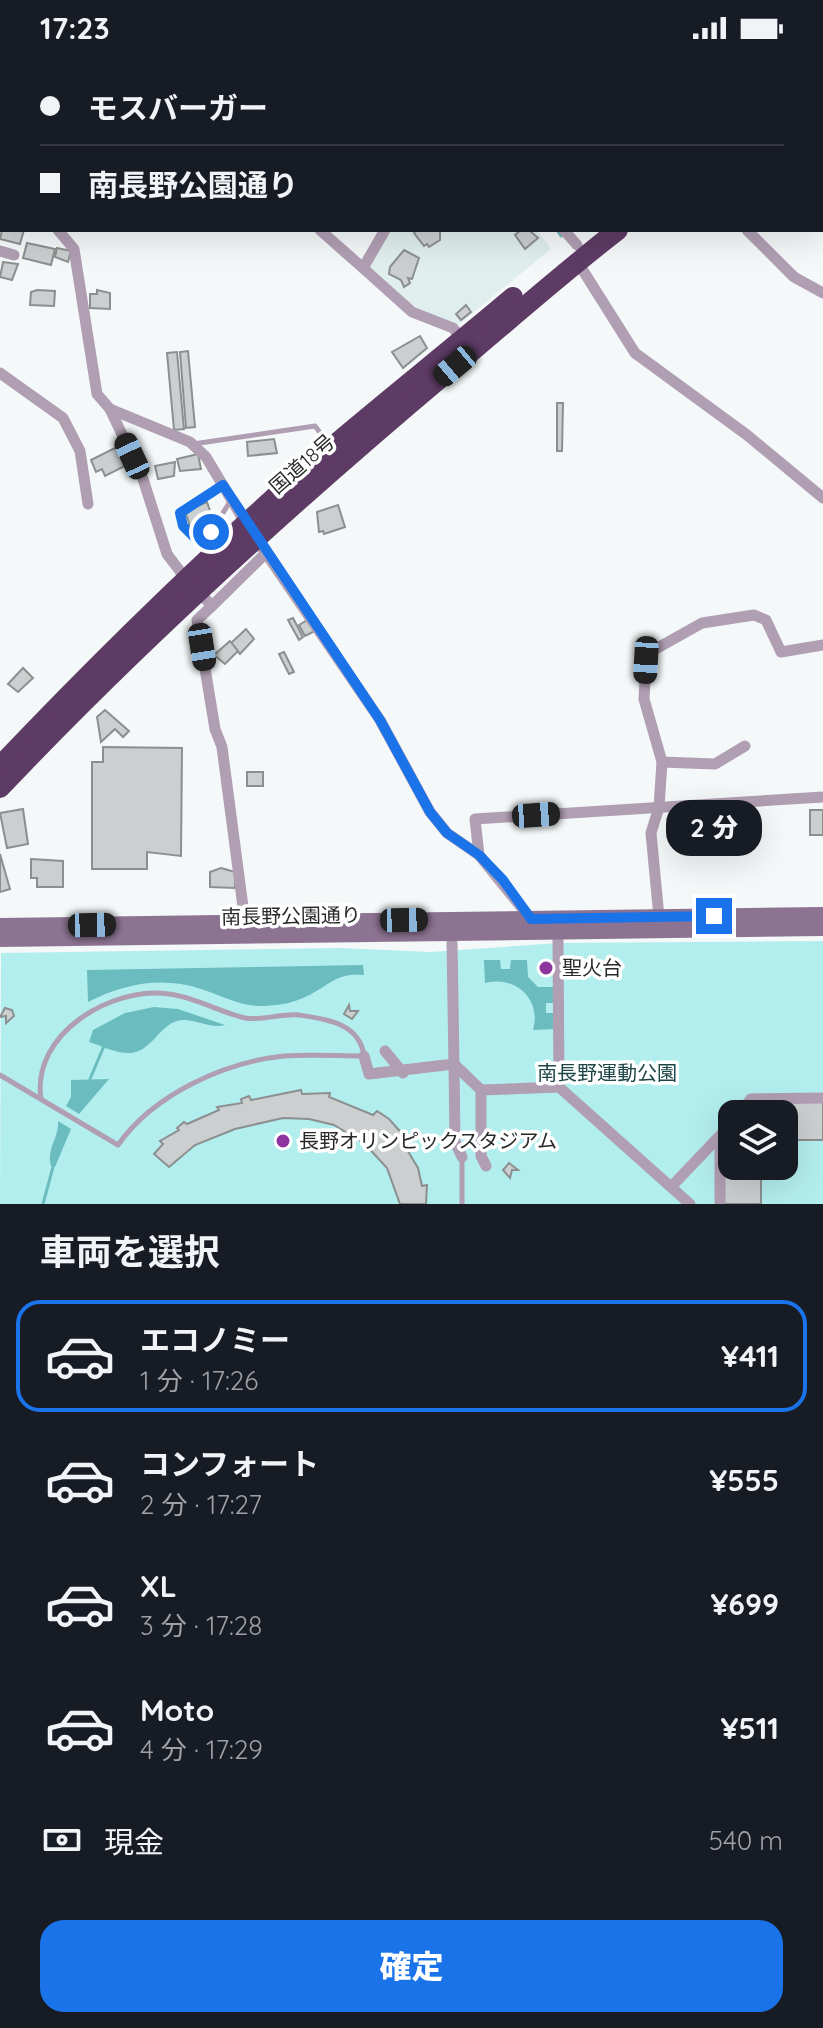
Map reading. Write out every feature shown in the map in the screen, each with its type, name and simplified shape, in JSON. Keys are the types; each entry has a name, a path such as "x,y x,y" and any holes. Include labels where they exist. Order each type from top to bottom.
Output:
{"highway":[{"name":"国道18号","path":"0,766 98,663 199,592 212,555 256,537 332,447 573,245 593,232"},
{"name":"国道18号","path":"0,788 64,720 256,537 573,245 612,232"}],"street":[{"path":"60,232 74,249 97,394 110,409 143,479 167,554 199,592 197,620 215,729 222,747 245,922"},
{"path":"322,232 412,312 453,328 462,339"},
{"path":"363,268 384,232"},
{"path":"749,232 794,277 823,293"},
{"path":"573,245 635,353 747,435 823,498"},
{"path":"0,251 14,255"},
{"path":"0,373 63,418 80,451 88,504"},
{"path":"110,409 192,444 206,457 256,537 380,720 430,812 447,833 479,855 531,919"},
{"path":"659,917 651,833 659,807 662,762 644,699 646,660 652,651 702,623 754,615 766,620 781,652 823,645"},
{"path":"662,762 715,764 745,746"},
{"path":"479,855 475,819 823,797"},
{"name":"南長野公園通り","path":"0,926 823,915"},
{"name":"南長野公園通り","path":"0,939 823,928"},
{"path":"558,940 559,1087"},
{"path":"452,942 455,1142 462,1157"},
{"path":"385,1051 403,1073"},
{"path":"364,1056 369,1074 403,1073 454,1064"},
{"path":"454,1064 481,1090 481,1156 486,1166"},
{"path":"481,1090 559,1087 690,1204"},
{"path":"750,1100 823,1098"},
{"path":"671,1187 718,1140"},
{"path":"720,1180 720,1204"}],"lane":[{"path":"192,444 315,426 332,447"},
{"path":"212,555 183,526 180,513 223,485"},
{"path":"196,539 211,532 232,499"},
{"path":"0,1075 118,1145 141,1119 167,1100 220,1072 285,1056 364,1056 354,1032 332,1021 298,1014 258,1020 171,994 129,995 87,1013 61,1037 43,1066 38,1083 41,1099"},
{"path":"462,1157 462,1204"}],"shaded area":[{"path":"387,232 538,232 551,249 457,326 411,307 369,269 368,264"},
{"path":"484,960 500,960 501,969 510,969 511,960 527,960 528,977 538,987 553,987 554,1003 546,1003 546,1013 555,1013 555,1029 533,1030 534,1008 530,999 516,986 496,981 485,983"},
{"path":"363,965 364,975 339,978 303,998 276,1005 245,1004 172,983 129,987 88,1002 87,970"},
{"path":"154,1007 178,1009 225,1025 214,1026 187,1020 174,1022 145,1047 131,1053 89,1042 93,1030 125,1013"},
{"path":"109,1079 79,1114 66,1106 71,1097 71,1080"},
{"path":"58,1121 71,1129 55,1167 51,1166 50,1154"}],"green space":[{"name":"南長野運動公園","path":"823,941 823,1204 0,1204 1,953 340,948 431,952 558,943"}],"building":[{"path":"2,232 23,232 20,244 0,239"},
{"path":"440,232 440,240 429,247 427,244 424,246 414,233"},
{"path":"531,232 538,238 525,249 515,235"},
{"path":"27,243 55,249 51,265 23,258"},
{"path":"57,248 71,251 68,262 55,257"},
{"path":"404,250 419,258 412,279 408,278 410,283 404,287 401,280 389,274 390,267"},
{"path":"3,262 18,264 12,280 0,277"},
{"path":"97,290 110,293 110,309 90,308 90,294 97,294"},
{"path":"55,291 54,306 30,305 31,292"},
{"path":"466,305 471,312 461,320 456,314"},
{"path":"420,336 427,348 403,368 392,352"},
{"path":"188,351 195,427 186,428 180,352"},
{"path":"177,352 184,429 174,430 167,353"},
{"path":"557,403 563,403 562,451 557,451"},
{"path":"274,439 277,453 248,456 247,442"},
{"path":"125,443 129,464 105,476 102,469 96,472 91,460"},
{"path":"198,454 201,469 180,471 177,459"},
{"path":"175,462 174,476 158,479 155,466"},
{"path":"207,502 214,523 192,532 185,511"},
{"path":"338,505 345,527 324,534 323,531 319,532 317,512"},
{"path":"293,618 303,637 299,640 288,620"},
{"path":"309,619 315,631 305,636 299,625"},
{"path":"246,629 254,639 240,654 231,643"},
{"path":"230,641 238,651 225,664 214,655"},
{"path":"284,652 294,672 289,674 279,654"},
{"path":"23,668 33,678 18,692 8,684"},
{"path":"105,710 129,731 123,737 115,729 101,742 97,717"},
{"path":"103,747 182,748 181,856 147,852 147,869 92,869 92,762 103,762"},
{"path":"247,772 263,772 263,786 247,786"},
{"path":"23,809 28,844 7,848 0,813"},
{"path":"810,810 823,810 823,835 810,835"},
{"path":"0,854 10,889 0,892"},
{"path":"31,859 63,861 63,887 37,887 37,878 31,878"},
{"path":"221,868 235,872 235,888 210,887 210,872"},
{"path":"349,1005 350,1011 358,1011 352,1019 344,1014"},
{"path":"5,1008 12,1010 14,1016 6,1023 6,1016 0,1017"},
{"path":"301,1090 302,1094 330,1093 329,1097 373,1115 377,1111 389,1119 407,1139 403,1143 418,1168 422,1186 427,1185 426,1204 400,1204 387,1168 365,1144 334,1125 309,1119 283,1118 235,1129 195,1145 169,1167 154,1154 163,1144 160,1141 179,1130 177,1128 184,1122 187,1124 219,1110 217,1107 242,1103 241,1099 249,1096 251,1100"},
{"path":"823,1100 823,1140 798,1140 798,1101"},
{"path":"509,1163 518,1170 512,1170 510,1178 503,1170"},
{"path":"724,1180 761,1180 761,1204 724,1204"}],"waterway":[{"path":"558,232 561,236"},
{"path":"90,1079 104,1046"},
{"path":"43,1204 53,1167"}],"place":[{"name":"聖火台","path":"546,968"},
{"name":"長野オリンピックスタジアム","path":"283,1141"}],"route":[{"path":"211,532 196,539 183,526 180,513 223,485 246,524 380,720 430,812 447,833 479,855 503,880 531,919 714,916"}]}
